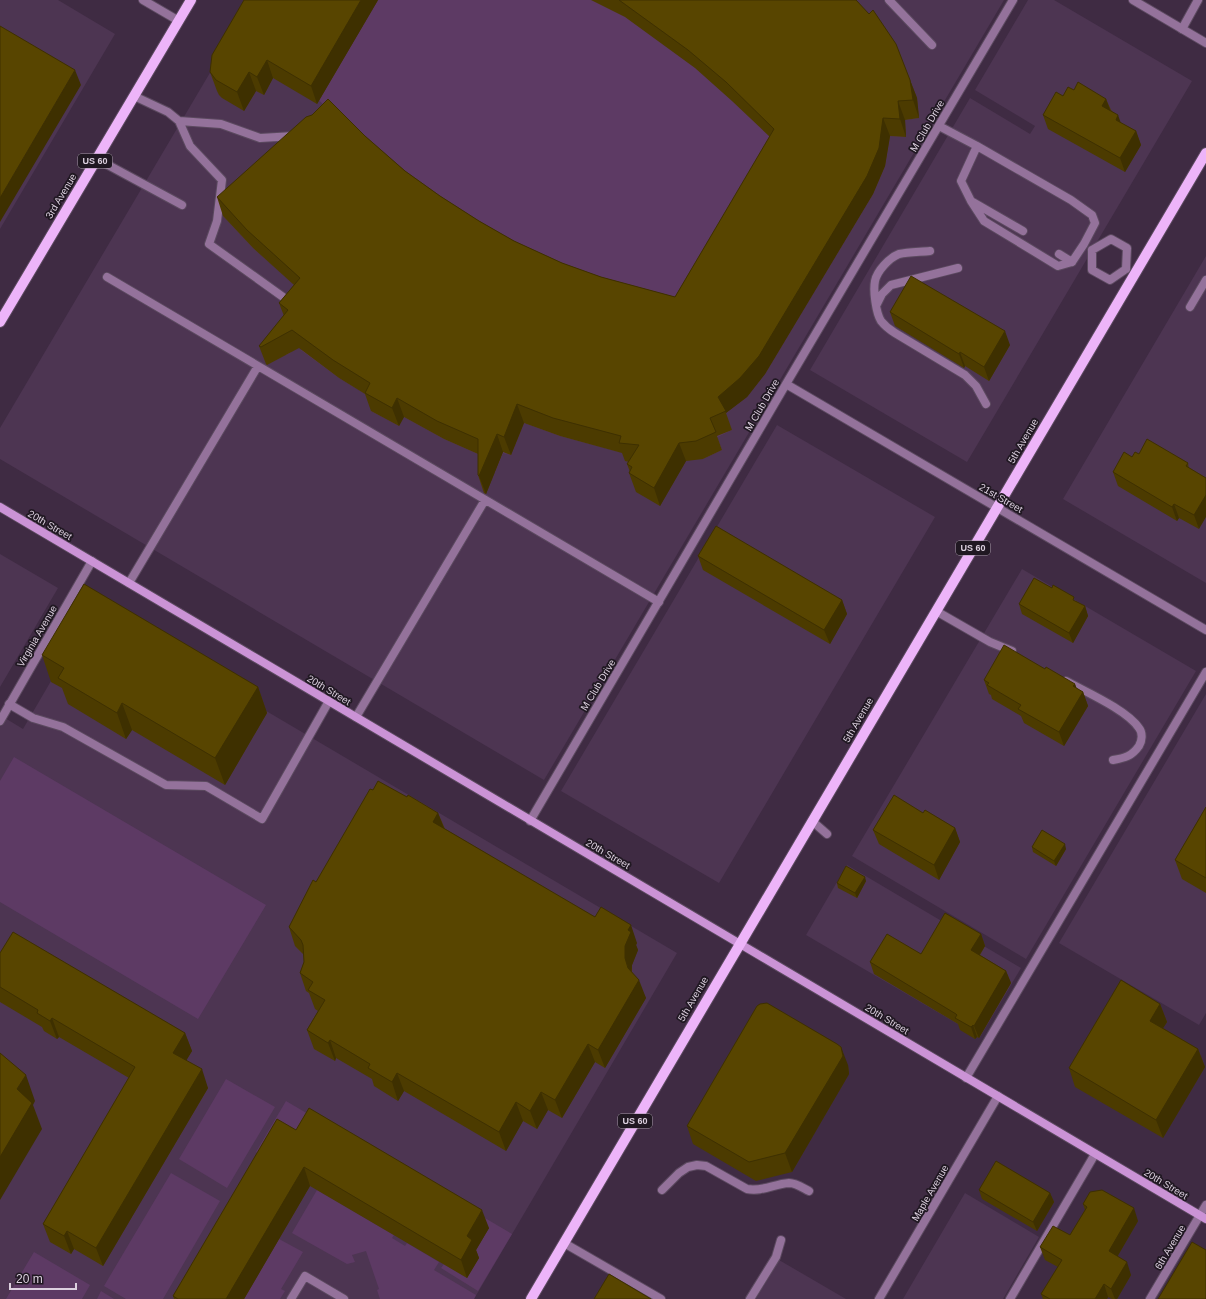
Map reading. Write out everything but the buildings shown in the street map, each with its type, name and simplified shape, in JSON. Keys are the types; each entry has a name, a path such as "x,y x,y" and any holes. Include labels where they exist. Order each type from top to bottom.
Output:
{"main road":[{"name":"3rd Avenue","path":"0,322 191,0"},
{"name":"5th Avenue","path":"531,1299 997,508 1130,272 1206,153"},
{"name":"20th Street","path":"0,507 1203,1218"}],"street":[{"path":"143,0 178,21"},
{"path":"889,0 932,45"},
{"name":"M Club Drive","path":"530,821 1013,0"},
{"path":"1132,0 1206,43"},
{"path":"1182,29 1198,0"},
{"path":"134,96 168,112 179,121 190,146 222,180 217,221 209,244 290,302"},
{"path":"179,121 221,124 260,138 290,137 302,133"},
{"path":"939,126 977,146 1071,200 1092,215 1095,223 1072,262 1058,266 984,221 971,201 961,181 977,146"},
{"path":"97,159 182,205"},
{"path":"971,201 1023,231"},
{"path":"1111,239 1127,248 1130,272 1110,280 1092,270 1092,250 1111,239"},
{"path":"1084,244 1092,250"},
{"path":"930,251 899,254 889,260 881,269 875,281 876,306 880,320 886,327 965,375 976,386 986,404"},
{"path":"1059,254 1072,262"},
{"path":"876,306 882,294 891,285 958,268"},
{"path":"107,277 659,602"},
{"path":"1190,307 1206,280"},
{"path":"130,583 258,366"},
{"name":"21st Street","path":"786,384 1206,630"},
{"path":"356,717 485,500"},
{"name":"Virginia Avenue","path":"0,721 92,561"},
{"path":"936,610 990,642 1009,649 1022,657"},
{"path":"966,1078 1206,672"},
{"path":"1056,675 1126,716 1140,729 1142,736 1141,743 1135,752 1127,758 1113,760"},
{"path":"9,704 33,718 63,727 166,785 206,786 262,819 329,701"},
{"path":"812,821 827,834"},
{"name":"Maple Avenue","path":"879,1299 998,1096"},
{"path":"1010,1299 1095,1154"},
{"path":"662,1190 679,1173 697,1165 706,1166 747,1189 754,1191 789,1183 797,1184 809,1191"},
{"name":"6th Avenue","path":"1150,1299 1203,1218 1206,1205"},
{"path":"750,1299 776,1257 781,1240"},
{"path":"564,1243 660,1299"},
{"path":"291,1299 305,1276 344,1299"}],"shaded area":[{"path":"0,0 58,0 115,34 0,229"},
{"path":"253,0 1004,0 544,780 0,459 0,428"},
{"path":"378,0 845,0 902,62 917,98 919,118 905,120 906,137 890,136 885,166 873,194 765,374 747,397 724,415 732,430 717,437 722,450 703,459 627,454 560,436 524,423 511,455 503,453 495,472 492,475 480,455 444,439 404,417 399,426 371,411 377,401 339,378 301,350 309,340 304,337 290,353 286,355 282,354 307,296 253,248 223,216 331,113 319,100"},
{"path":"1028,0 1054,0 1192,81 967,462 810,370 970,98 1030,134 1035,126 975,90"},
{"path":"1206,256 1206,583 1063,499"},
{"path":"777,425 935,517 719,883 561,791"},
{"path":"0,554 58,588 0,687"},
{"path":"1022,569 1196,671 1026,959 852,856"},
{"path":"93,609 677,953 474,1299 0,1299 0,715 23,729"},
{"path":"1206,694 1206,1013 1199,1025 1059,943"},
{"path":"14,757 266,905 198,1019 0,902 0,781"},
{"path":"847,865 1021,968 980,1037 806,935"},
{"path":"226,1079 275,1107 227,1188 179,1159"},
{"path":"286,1101 512,1234 478,1291 441,1268 444,1264 467,1278 473,1255 489,1228 270,1160 256,1152"},
{"path":"171,1173 220,1201 163,1299 126,1299 104,1286"},
{"path":"317,1190 394,1235 392,1238 405,1246 407,1243 439,1262 434,1270 476,1295 474,1299 380,1299 377,1290 379,1289 366,1251 352,1255 355,1262 347,1264 292,1233"},
{"path":"965,1193 1039,1237 1003,1299 903,1299"},
{"path":"279,1239 303,1252 281,1289 285,1291 280,1299 244,1299"},
{"path":"34,1252 90,1285 82,1299 6,1299"},
{"path":"779,1260 846,1299 756,1299"},
{"path":"101,1291 114,1299 97,1299"}]}
